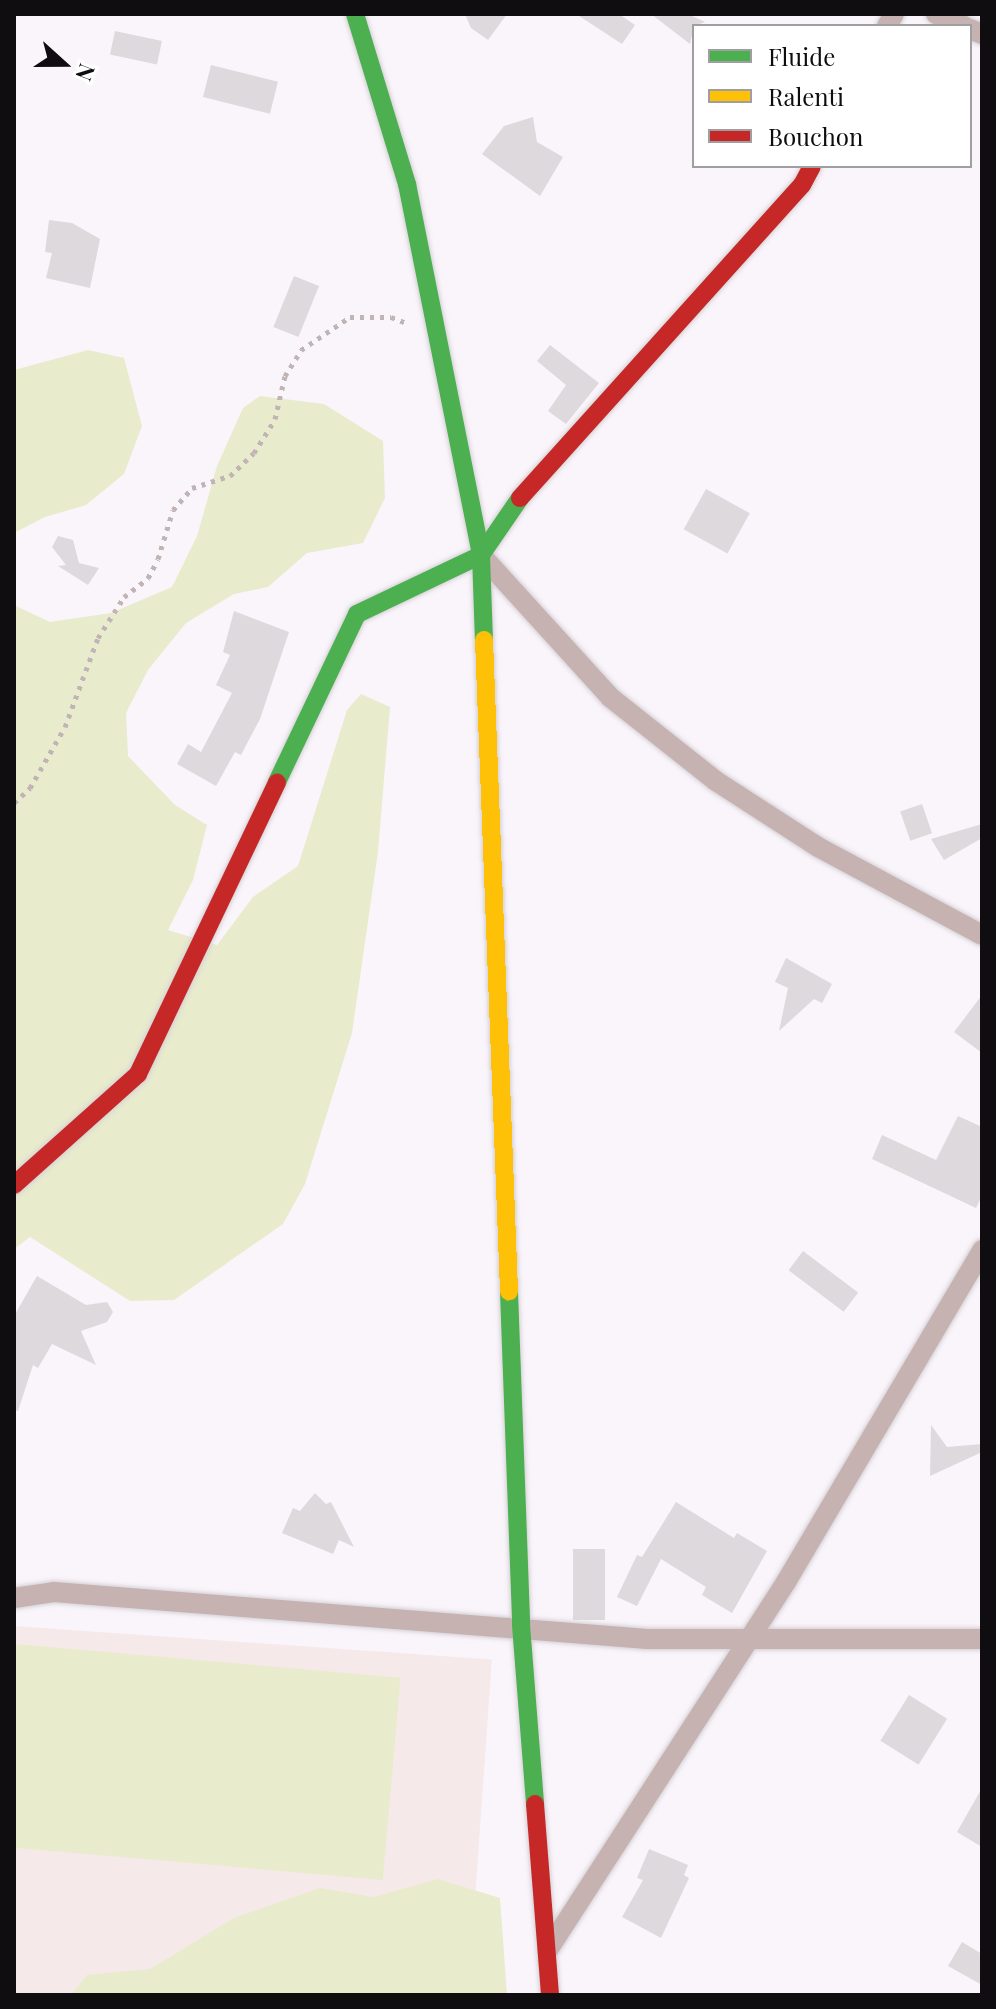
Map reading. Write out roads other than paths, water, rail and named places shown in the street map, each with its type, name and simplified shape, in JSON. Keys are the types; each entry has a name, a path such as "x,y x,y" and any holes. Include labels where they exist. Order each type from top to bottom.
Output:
{"main road":[{"path":"355,14 407,184 481,555 521,1625 550,1995"},
{"path":"14,1185 138,1074 357,614 481,555 505,514 802,185 811,168"}],"street":[{"path":"936,14 959,24"},
{"path":"481,555 610,697 716,781 818,847 982,935"},
{"path":"548,1950 751,1635 982,1250"},
{"path":"14,1598 54,1592 521,1625 647,1639 751,1635 982,1639"}]}
